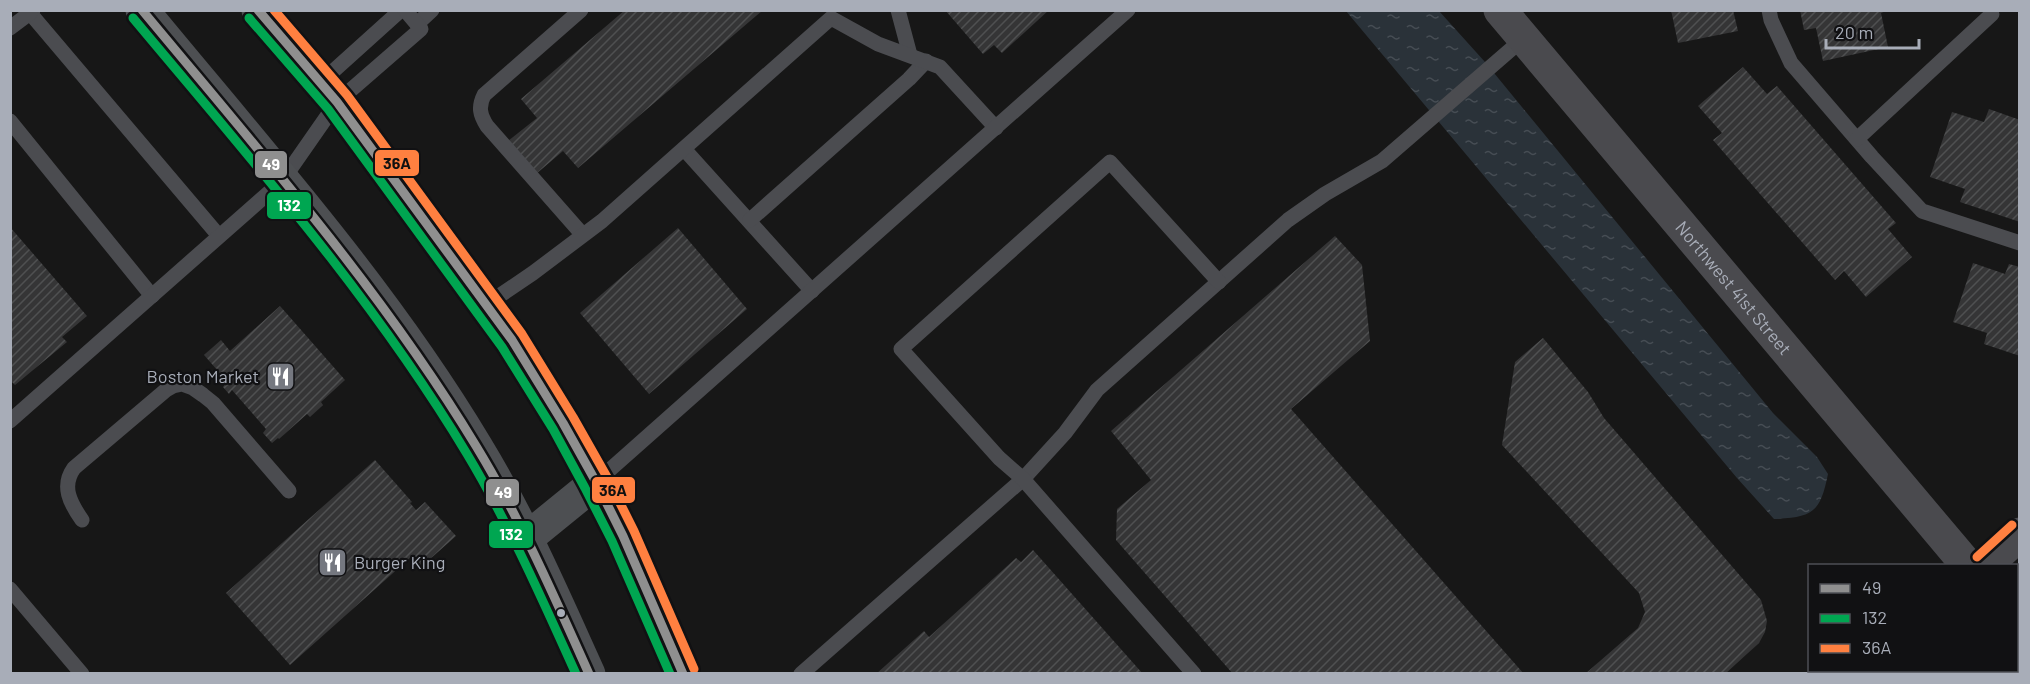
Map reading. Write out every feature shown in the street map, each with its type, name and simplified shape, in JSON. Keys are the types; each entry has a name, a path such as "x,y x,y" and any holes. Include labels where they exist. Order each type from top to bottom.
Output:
{"main road":[{"path":"142,10 388,314 431,374 477,446 526,539 589,674"},
{"path":"258,10 328,93 512,340 596,482 627,546 683,674"},
{"path":"526,539 596,482"}],"street":[{"name":"Northwest 41st Street","path":"1500,10 1515,45 1966,564"},
{"path":"1987,564 2019,534"}],"lane":[{"path":"10,421 282,181 328,93 403,10 419,27"},
{"path":"328,93 419,27 432,10"},
{"path":"581,10 484,95 480,103 480,111 487,126 582,234"},
{"path":"898,10 910,55"},
{"path":"596,482 1128,10"},
{"path":"1769,10 1771,20 1791,63 1922,211 2019,243"},
{"path":"10,28 32,12 219,236"},
{"path":"486,305 602,221 684,149 828,14 878,44 940,67 996,128"},
{"path":"1857,140 1992,14"},
{"path":"801,674 1023,478 1065,433 1097,390 1219,282 1306,207 1371,169 1515,45"},
{"path":"750,220 909,79 926,61"},
{"path":"10,121 152,296"},
{"path":"684,149 812,291"},
{"path":"1194,674 1023,478 999,458 901,349 1110,162 1219,282"},
{"path":"82,520 72,505 67,486 69,475 74,468 166,390 182,384 193,388 213,404 289,491"},
{"path":"10,589 82,674"}],"water":[{"path":"1346,11 1439,11 1485,62 1773,413 1817,457 1828,474 1822,497 1813,510 1798,517 1774,519 1737,478"},
{"path":"2018,671 2019,673 1971,673"}],"building":[{"path":"625,10 763,10 578,168 563,151 536,174 508,141 537,118 521,99"},
{"path":"945,10 1049,10 1002,53 994,45 983,54"},
{"path":"1671,10 1733,10 1738,31 1678,43"},
{"path":"1800,10 1888,10 1881,13 1888,47 1823,61 1816,28 1804,30"},
{"path":"1743,67 1767,94 1777,86 1896,223 1888,229 1912,257 1866,297 1844,271 1835,280 1713,140 1722,133 1698,106"},
{"path":"1989,109 2020,120 2020,222 1960,202 1965,189 1930,177 1952,112 1984,122"},
{"path":"10,227 87,316 62,337 67,342 15,385 10,380"},
{"path":"678,228 747,309 649,394 580,313"},
{"path":"1335,236 1362,265 1370,341 1291,409 1524,674 1233,674 1116,540 1117,509 1151,480 1111,431"},
{"path":"1973,263 2005,274 2009,264 2020,267 2020,356 1984,344 1987,333 1953,322"},
{"name":"Boston Market","path":"280,306 345,380 321,402 323,405 310,417 307,414 272,443 263,433 266,429 232,390 229,394 223,387 225,384 215,373 218,371 204,355 221,340 230,351"},
{"path":"1543,338 1588,392 1604,418 1761,600 1767,621 1765,632 1759,643 1725,674 1585,674 1638,628 1645,612 1639,593 1502,445 1515,362"},
{"name":"Burger King","path":"375,460 412,502 410,503 416,510 425,502 456,536 421,567 411,557 290,665 226,593"},
{"path":"1033,550 1143,674 876,674 924,631 929,637 1016,558 1021,562"}],"transit line":[{"name":"49","path":"142,10 317,222 400,331 439,388 507,501 589,674"},
{"name":"49","path":"258,10 337,102 512,340 596,482 623,536 683,674"},
{"name":"36A","path":"274,10 347,95 522,334 607,477 634,531 694,669"},
{"name":"132","path":"133,18 308,229 391,339 430,396 497,507 576,674"},
{"name":"132","path":"249,18 328,109 502,347 553,429 585,488 612,541 670,674"},
{"name":"36A","path":"1977,557 2012,525"}],"place":[{"name":"Boston Market","path":"280,376"},
{"name":"Burger King","path":"333,562"}]}
